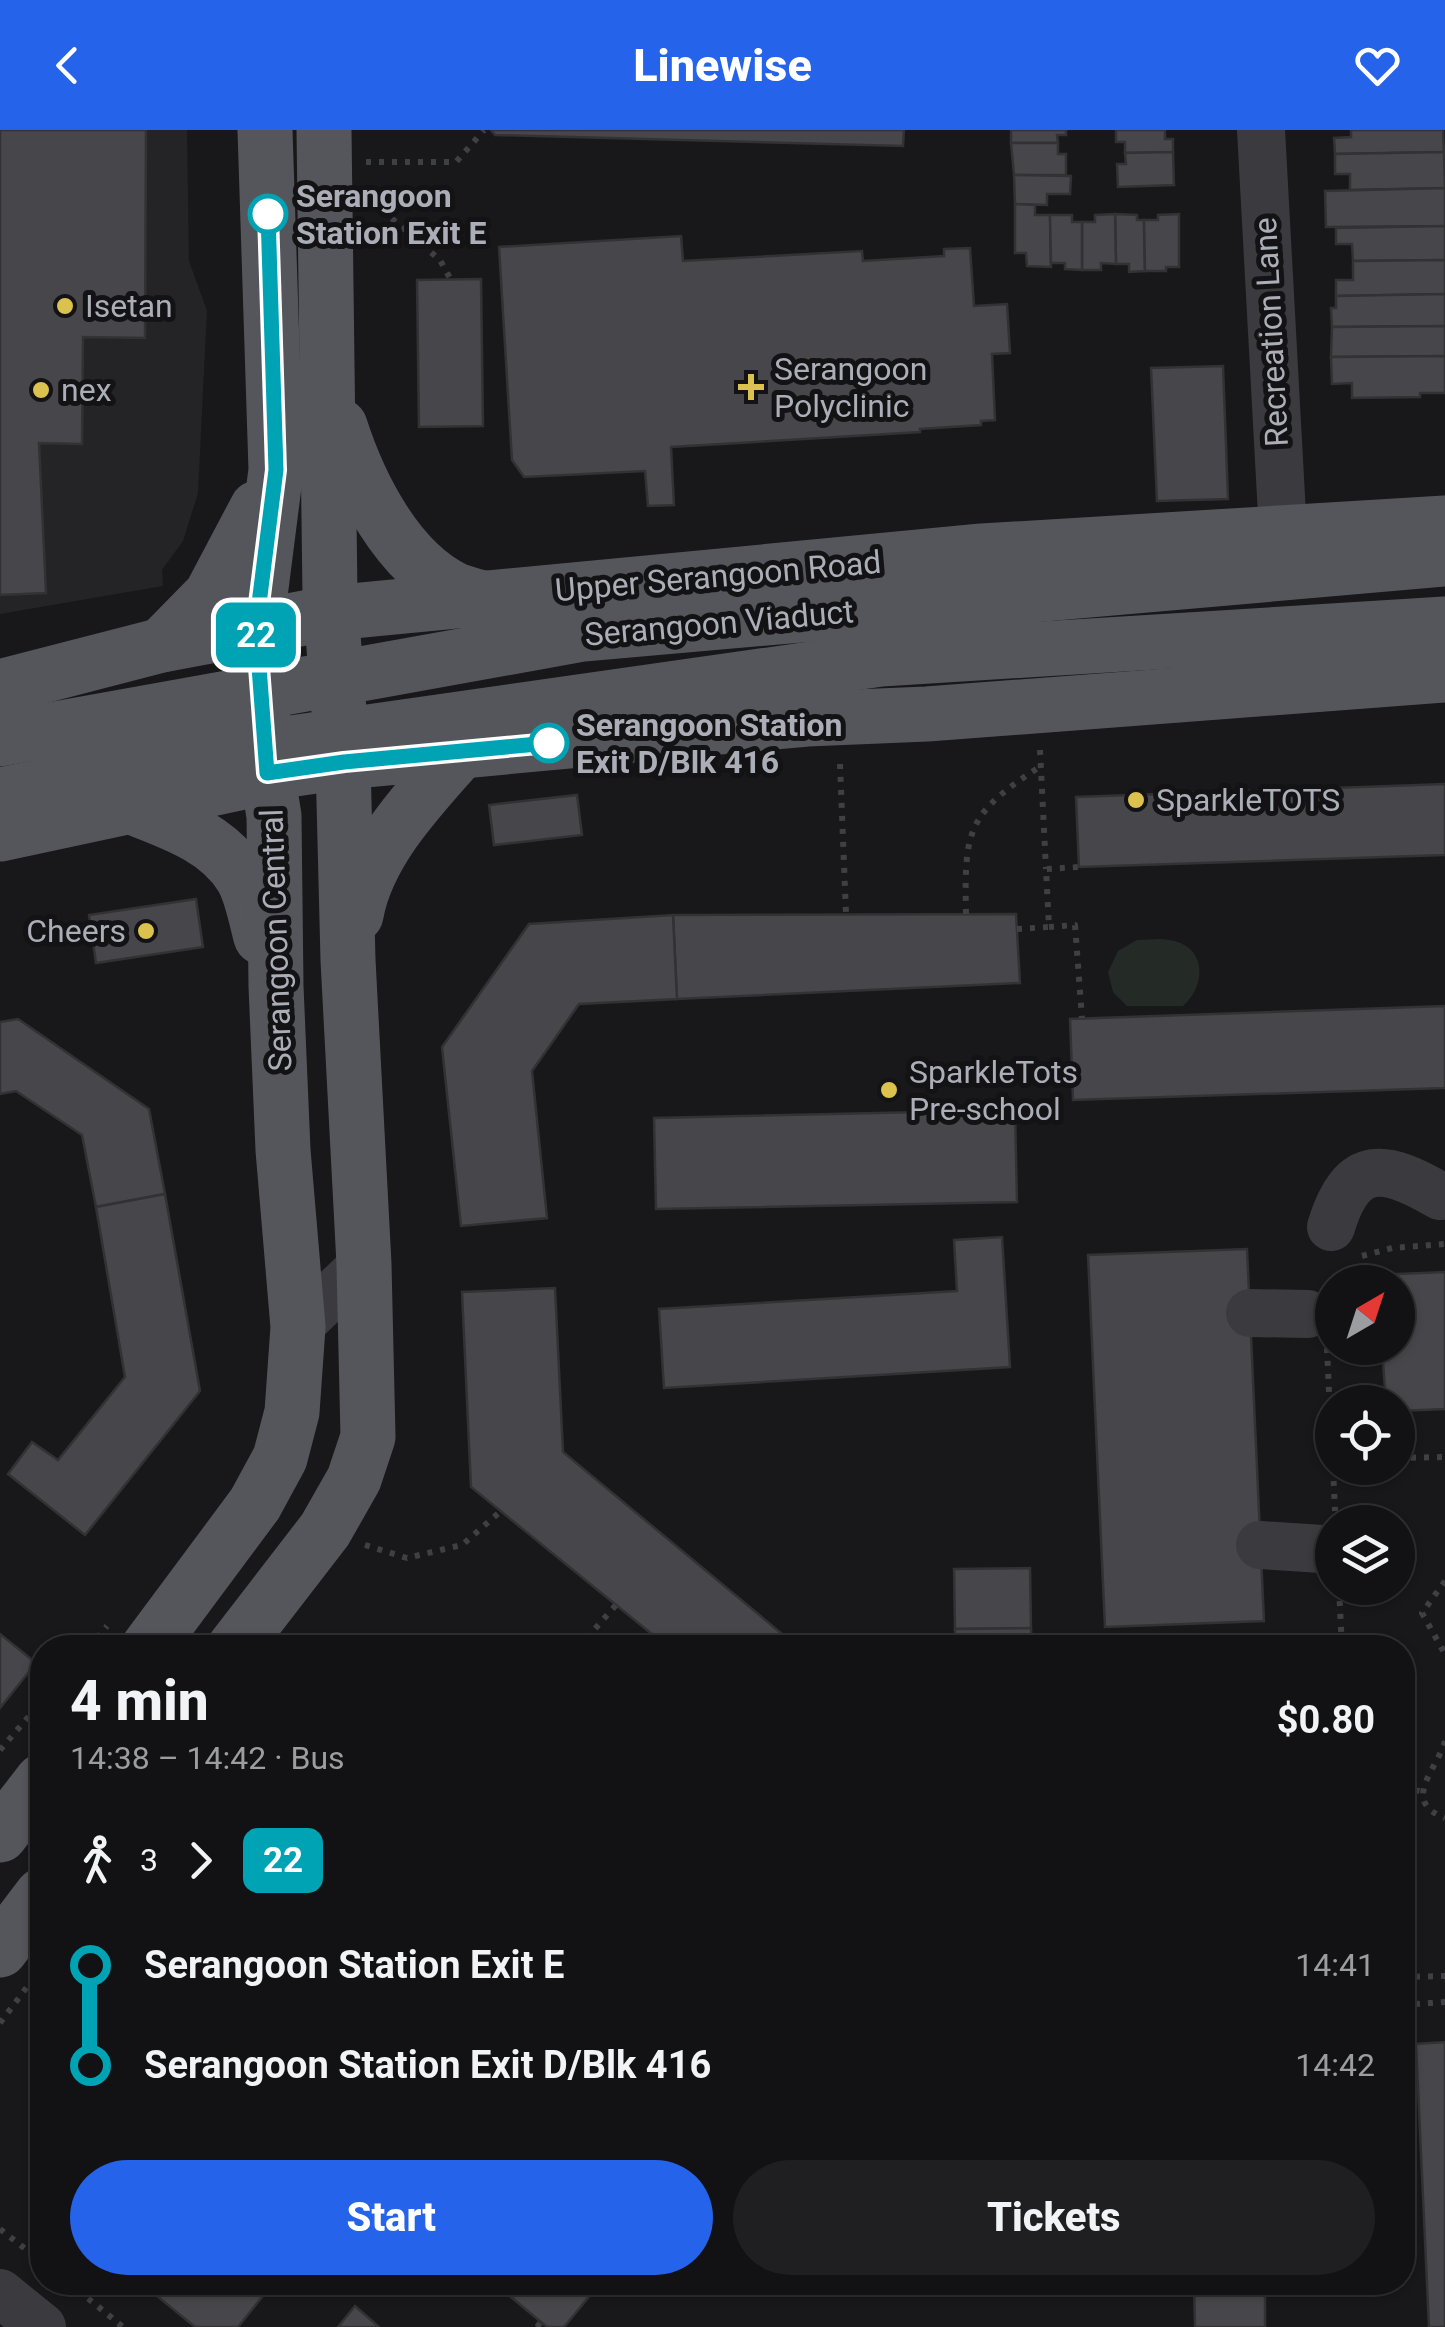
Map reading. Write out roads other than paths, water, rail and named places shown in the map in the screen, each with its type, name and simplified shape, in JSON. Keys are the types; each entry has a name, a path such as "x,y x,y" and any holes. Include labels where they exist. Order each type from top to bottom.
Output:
{"main road":[{"name":"Serangoon Central","path":"158,1635 256,1504 280,1458 292,1412 298,1327 276,986 274,816 256,627 276,470 265,130"},
{"path":"244,1635 325,1530 354,1479 368,1437 364,1264 348,960 344,762 331,613 329,395 344,146"},
{"path":"329,395 356,474 384,520 424,567 456,590 486,598"},
{"path":"162,645 211,595 276,470"},
{"name":"Upper Serangoon Road","path":"0,687 162,645 331,613 982,552 1445,523"},
{"name":"Serangoon Viaduct","path":"0,738 583,634 1445,560"},
{"name":"Serangoon Viaduct","path":"0,795 199,756 881,658 1445,624"},
{"path":"0,834 132,807 267,773 344,762 807,720 1445,675"},
{"path":"348,960 358,906 384,847 411,808 461,751"},
{"path":"132,807 180,826 221,851 244,880 276,986"},
{"path":"0,1835 30,1796"},
{"path":"16,1965 30,1927"}],"street":[{"name":"Recreation Lane","path":"1261,130 1283,534"},
{"path":"1331,1227 1340,1198 1357,1178 1385,1171 1413,1180 1440,1196"},
{"path":"298,1327 364,1264"},
{"path":"1250,1313 1308,1314"},
{"path":"1260,1544 1315,1551"},
{"path":"0,2293 42,2327"}],"place":[{"name":"Serangoon Station Exit E","path":"268,214"},
{"name":"Isetan","path":"65,306"},
{"name":"Serangoon Polyclinic","path":"751,387"},
{"name":"nex","path":"41,390"},
{"name":"Serangoon Station Exit D/Blk 416","path":"549,743"},
{"name":"SparkleTOTS","path":"1136,800"},
{"name":"Cheers","path":"146,931"},
{"name":"SparkleTots Pre-school","path":"889,1090"}]}
